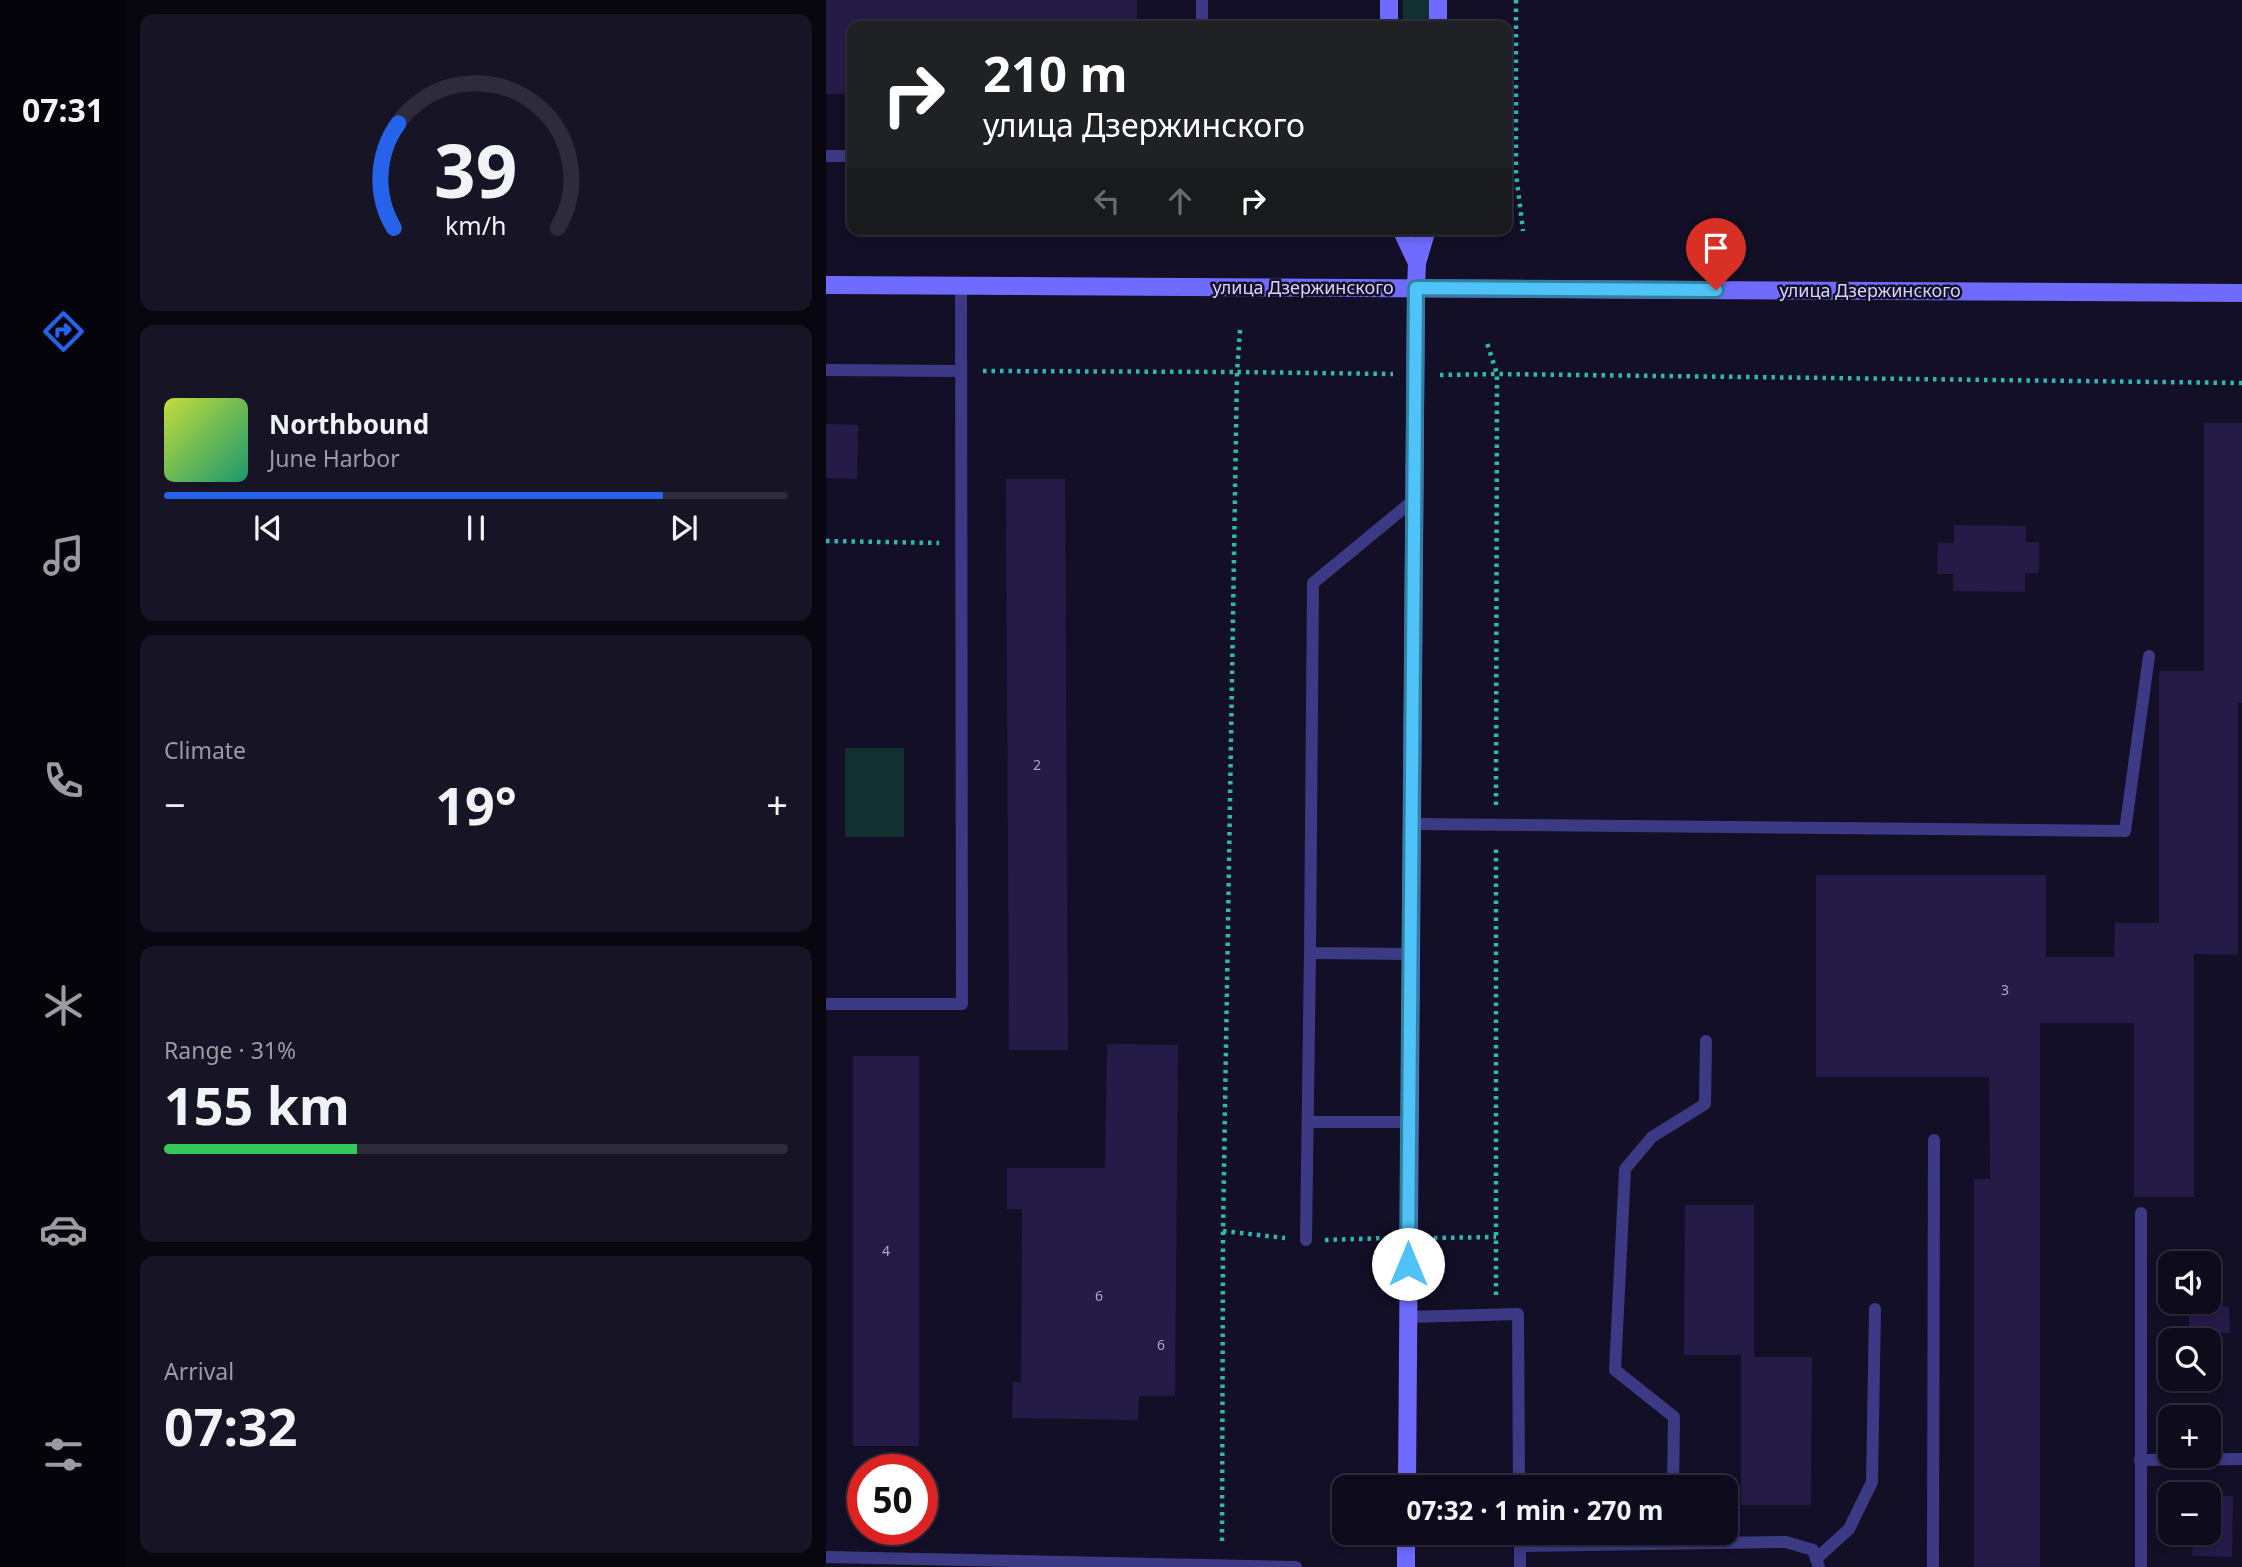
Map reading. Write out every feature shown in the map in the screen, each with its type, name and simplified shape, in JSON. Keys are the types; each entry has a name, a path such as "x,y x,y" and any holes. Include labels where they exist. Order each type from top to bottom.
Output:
{"main road":[{"path":"1389,0 1389,21"},
{"path":"1438,0 1438,21"},
{"path":"1405,235 1417,263"},
{"path":"1407,1475 1416,288 1417,263 1425,235"},
{"name":"улица Дзержинского","path":"826,285 2242,293"},
{"path":"1406,1545 1406,1567"}],"lane":[{"path":"1202,0 1202,21"},
{"path":"826,156 847,156"},
{"path":"826,1004 962,1004 961,286"},
{"path":"826,370 961,371"},
{"path":"1306,1240 1313,583 1415,499"},
{"path":"1412,824 2125,831 2149,656"},
{"path":"1310,953 1411,954"},
{"path":"1673,1475 1674,1417 1615,1370 1625,1169 1652,1137 1705,1104 1706,1041"},
{"path":"1308,1122 1409,1122"},
{"path":"1933,1567 1934,1140"},
{"path":"2141,1213 2141,1567"},
{"path":"1738,1540 1786,1542 1813,1550 1818,1563 1849,1529 1872,1482 1875,1309"},
{"path":"1408,1317 1518,1314 1519,1475"},
{"path":"2140,1460 2242,1459"},
{"path":"1520,1545 1520,1567"},
{"path":"826,1557 947,1563 1296,1567"}],"path":[{"path":"1516,0 1516,173 1523,231"},
{"path":"1222,1565 1223,1231 1237,372 1240,330"},
{"path":"1488,343 1497,374 1496,1314"},
{"path":"961,371 2242,383"},
{"path":"826,541 961,543"},
{"path":"1223,1231 1306,1240 1496,1237"}],"green space":[{"path":"1403,0 1429,0 1429,21 1403,21"},
{"path":"845,748 904,748 904,837 845,837"}],"building":[{"path":"826,0 1137,0 1137,21 847,21 847,94 826,94"},
{"path":"2204,423 2242,423 2242,703 2238,703 2238,955 2194,954 2194,1197 2134,1197 2134,1023 2040,1023 2040,1567 1974,1567 1974,1179 1990,1179 1989,1077 1816,1077 1816,875 2046,875 2046,957 2114,957 2115,923 2159,923 2159,671 2204,671"},
{"path":"826,424 858,425 857,479 826,478"},
{"path":"1006,479 1065,479 1068,1050 1009,1050"},
{"path":"1954,525 2026,526 2026,542 2039,542 2039,573 2025,573 2025,592 1953,591 1953,574 1937,574 1938,543 1954,543"},
{"path":"1107,1044 1178,1045 1175,1396 1139,1396 1138,1420 1012,1418 1013,1382 1021,1382 1022,1209 1007,1209 1007,1168 1105,1168"},
{"path":"853,1056 919,1056 919,1446 853,1446"},
{"path":"1685,1205 1754,1205 1754,1357 1812,1357 1811,1505 1741,1505 1741,1355 1684,1355"},
{"path":"2221,1306 2229,1306 2230,1333 2221,1333 2221,1328 2189,1328 2189,1314 2221,1314"},
{"path":"2221,1496 2233,1496 2232,1557 2192,1556 2192,1545 2221,1545"}],"route":[{"path":"1408,1264 1416,288 1716,290"}]}
